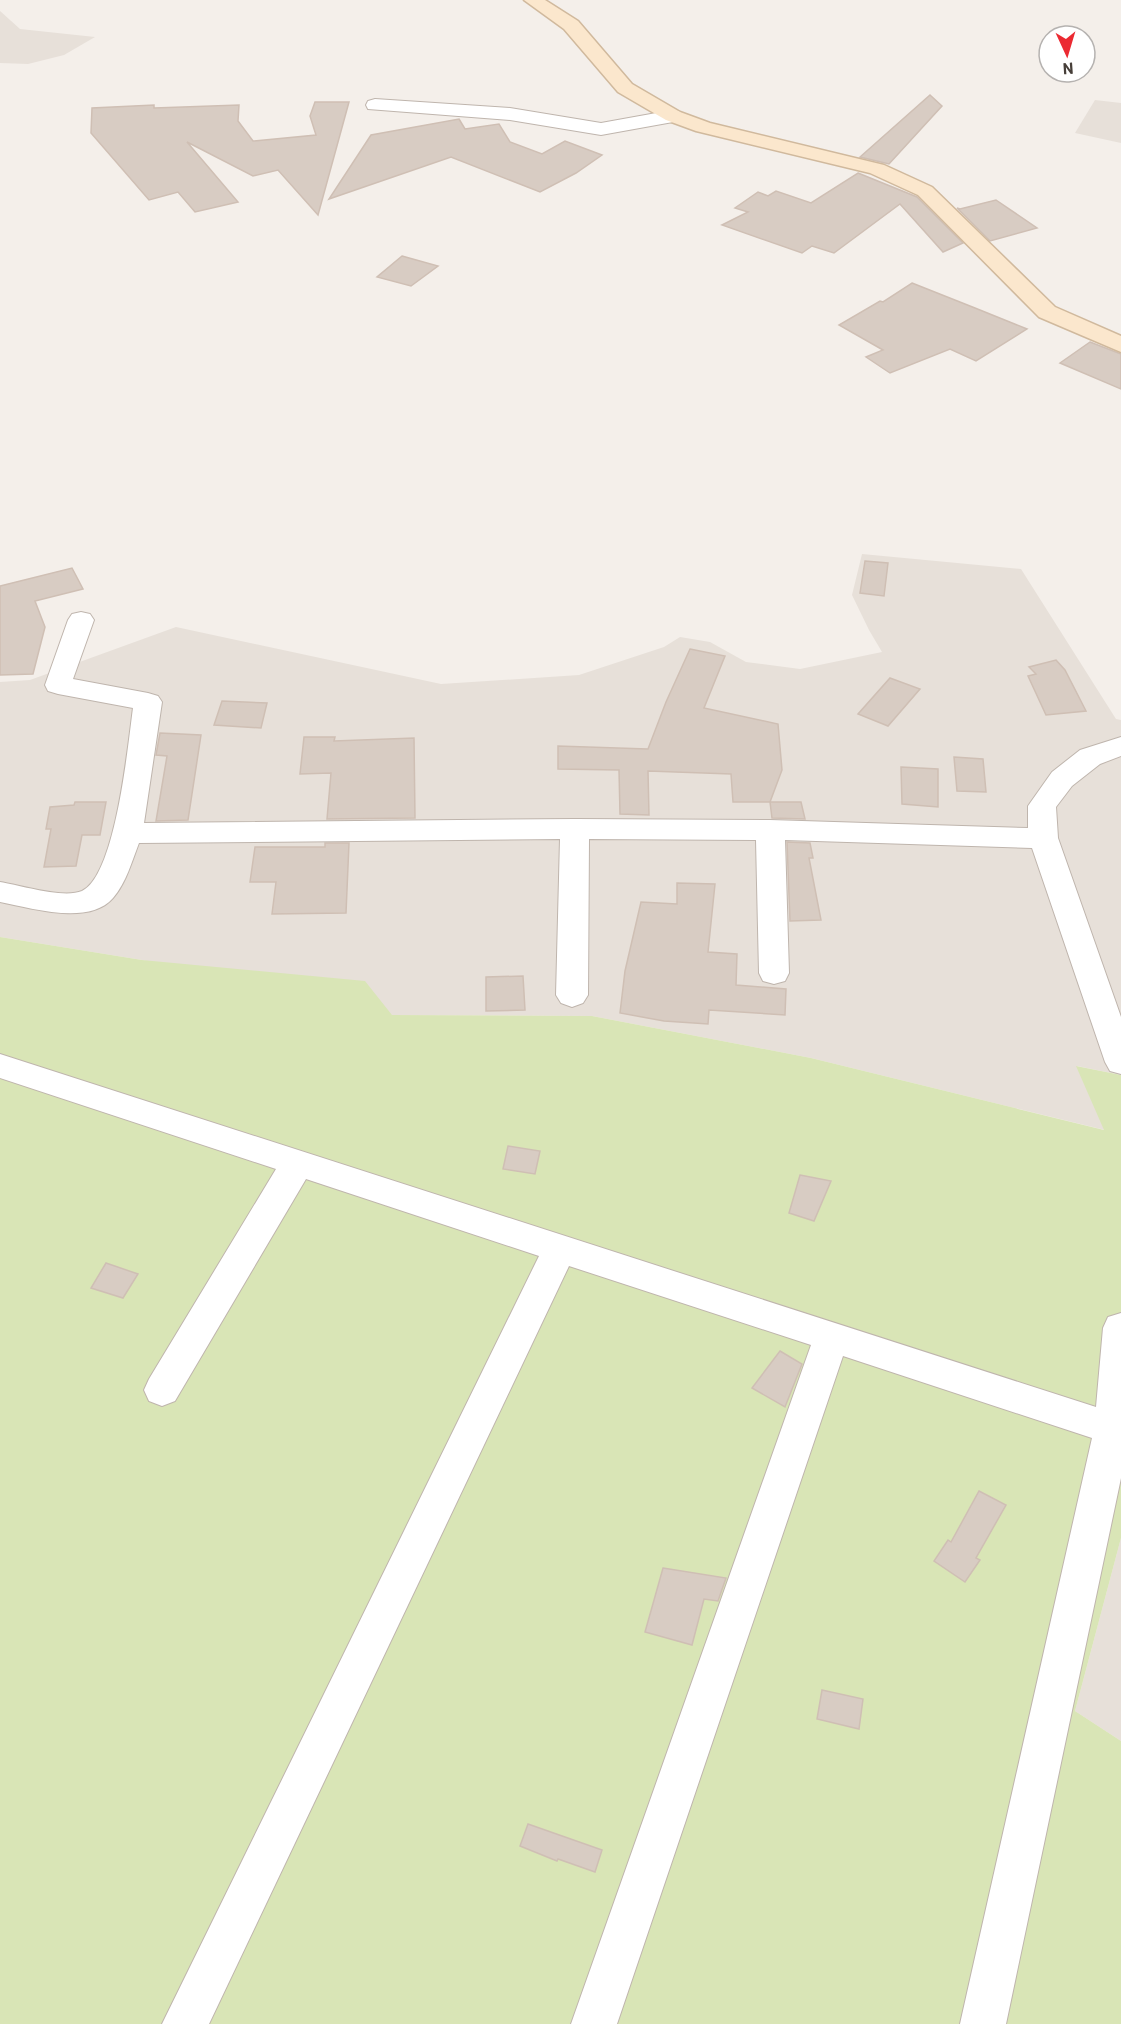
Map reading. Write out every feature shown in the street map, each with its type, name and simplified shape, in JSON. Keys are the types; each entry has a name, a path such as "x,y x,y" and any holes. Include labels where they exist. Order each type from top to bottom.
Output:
{"street":[{"path":"533,0 571,25 625,88 673,116 703,126 877,169 925,191 1047,312 1121,345"},
{"path":"375,105 510,114 601,129 673,116"},
{"path":"0,892 66,903 86,902 102,893 128,833 148,702 58,685 81,620"},
{"path":"1121,746 1090,757 1062,779 1042,806 1043,838 1121,1062"},
{"path":"128,833 575,829 770,830 1043,838"},
{"path":"572,995 575,829"},
{"path":"770,830 774,973"},
{"path":"0,1066 1117,1429"},
{"path":"162,1390 298,1163"},
{"path":"185,2024 560,1248"},
{"path":"983,2024 1117,1429 1121,1328"},
{"path":"594,2024 831,1336"}],"shaded area":[{"path":"0,11 20,29 95,37 64,55 28,64 0,63"},
{"path":"1095,100 1121,103 1121,143 1075,133"},
{"path":"862,554 1021,569 1116,719 1121,720 1121,1075 1077,1066 1105,1130 811,1058 592,1016 392,1015 142,960 0,937 0,682 30,680 176,627 441,684 579,675 664,647 680,637 710,642 746,662 800,669 882,652 852,595"},
{"path":"1121,1538 1121,1741 1075,1711"}],"green space":[{"path":"0,937 142,960 365,981 392,1015 592,1016 811,1058 1104,1130 1076,1066 1121,1075 1121,1538 1075,1711 1121,1741 1121,2024 0,2024"}],"building":[{"path":"930,95 942,106 889,164 860,157"},
{"path":"315,102 349,102 318,215 278,170 253,176 187,142 238,202 195,212 178,192 149,200 91,133 92,108 239,105 238,121 253,141 316,135 310,116"},
{"path":"459,119 465,129 499,124 510,142 542,154 565,141 602,155 576,173 540,192 451,157 329,199 371,135"},
{"path":"858,173 917,197 963,243 943,252 900,204 834,253 812,246 802,253 722,225 748,212 735,208 758,192 768,196 776,191 811,203"},
{"path":"996,200 1037,228 990,241 957,208"},
{"path":"402,256 438,266 411,286 377,277"},
{"path":"912,283 1027,329 976,361 950,349 890,373 866,357 883,350 839,325 880,301 883,302"},
{"path":"1090,342 1121,354 1121,389 1060,363"},
{"path":"865,561 888,563 884,596 860,593"},
{"path":"72,568 83,589 35,601 45,627 33,674 0,675 0,586"},
{"path":"690,649 725,656 704,708 778,724 782,770 770,802 733,802 731,774 648,771 649,815 620,814 619,770 558,769 558,746 648,749"},
{"path":"1056,660 1065,670 1086,711 1046,715 1028,676 1036,674 1029,667"},
{"path":"890,678 920,689 888,726 858,714"},
{"path":"222,701 267,703 261,728 214,725"},
{"path":"160,733 201,735 188,820 156,821 167,756 156,755"},
{"path":"304,737 335,737 334,741 414,738 415,818 327,819 331,773 300,774"},
{"path":"954,757 983,759 986,792 957,791"},
{"path":"901,767 938,769 938,807 902,804"},
{"path":"75,802 106,802 100,835 82,835 76,866 44,867 51,829 46,829 50,807 74,805"},
{"path":"770,802 801,802 805,819 772,818"},
{"path":"787,842 810,843 813,858 809,858 821,920 790,921"},
{"path":"325,843 349,843 346,913 272,914 276,882 250,882 255,847 325,847"},
{"path":"677,883 715,884 708,952 737,954 736,985 786,989 785,1015 709,1010 708,1024 664,1021 620,1013 625,971 641,902 677,904"},
{"path":"523,976 525,1010 486,1011 486,977"},
{"path":"508,1146 540,1151 535,1174 503,1169"},
{"path":"800,1175 831,1181 814,1221 789,1213"},
{"path":"106,1263 138,1274 123,1298 91,1288"},
{"path":"780,1351 802,1364 785,1407 752,1388"},
{"path":"979,1491 1006,1505 976,1558 980,1560 965,1582 934,1561 948,1540 951,1542"},
{"path":"663,1568 726,1578 718,1601 704,1599 692,1645 645,1632"},
{"path":"822,1690 863,1699 859,1729 817,1719"},
{"path":"528,1824 602,1850 595,1872 558,1859 557,1861 520,1846"}]}
